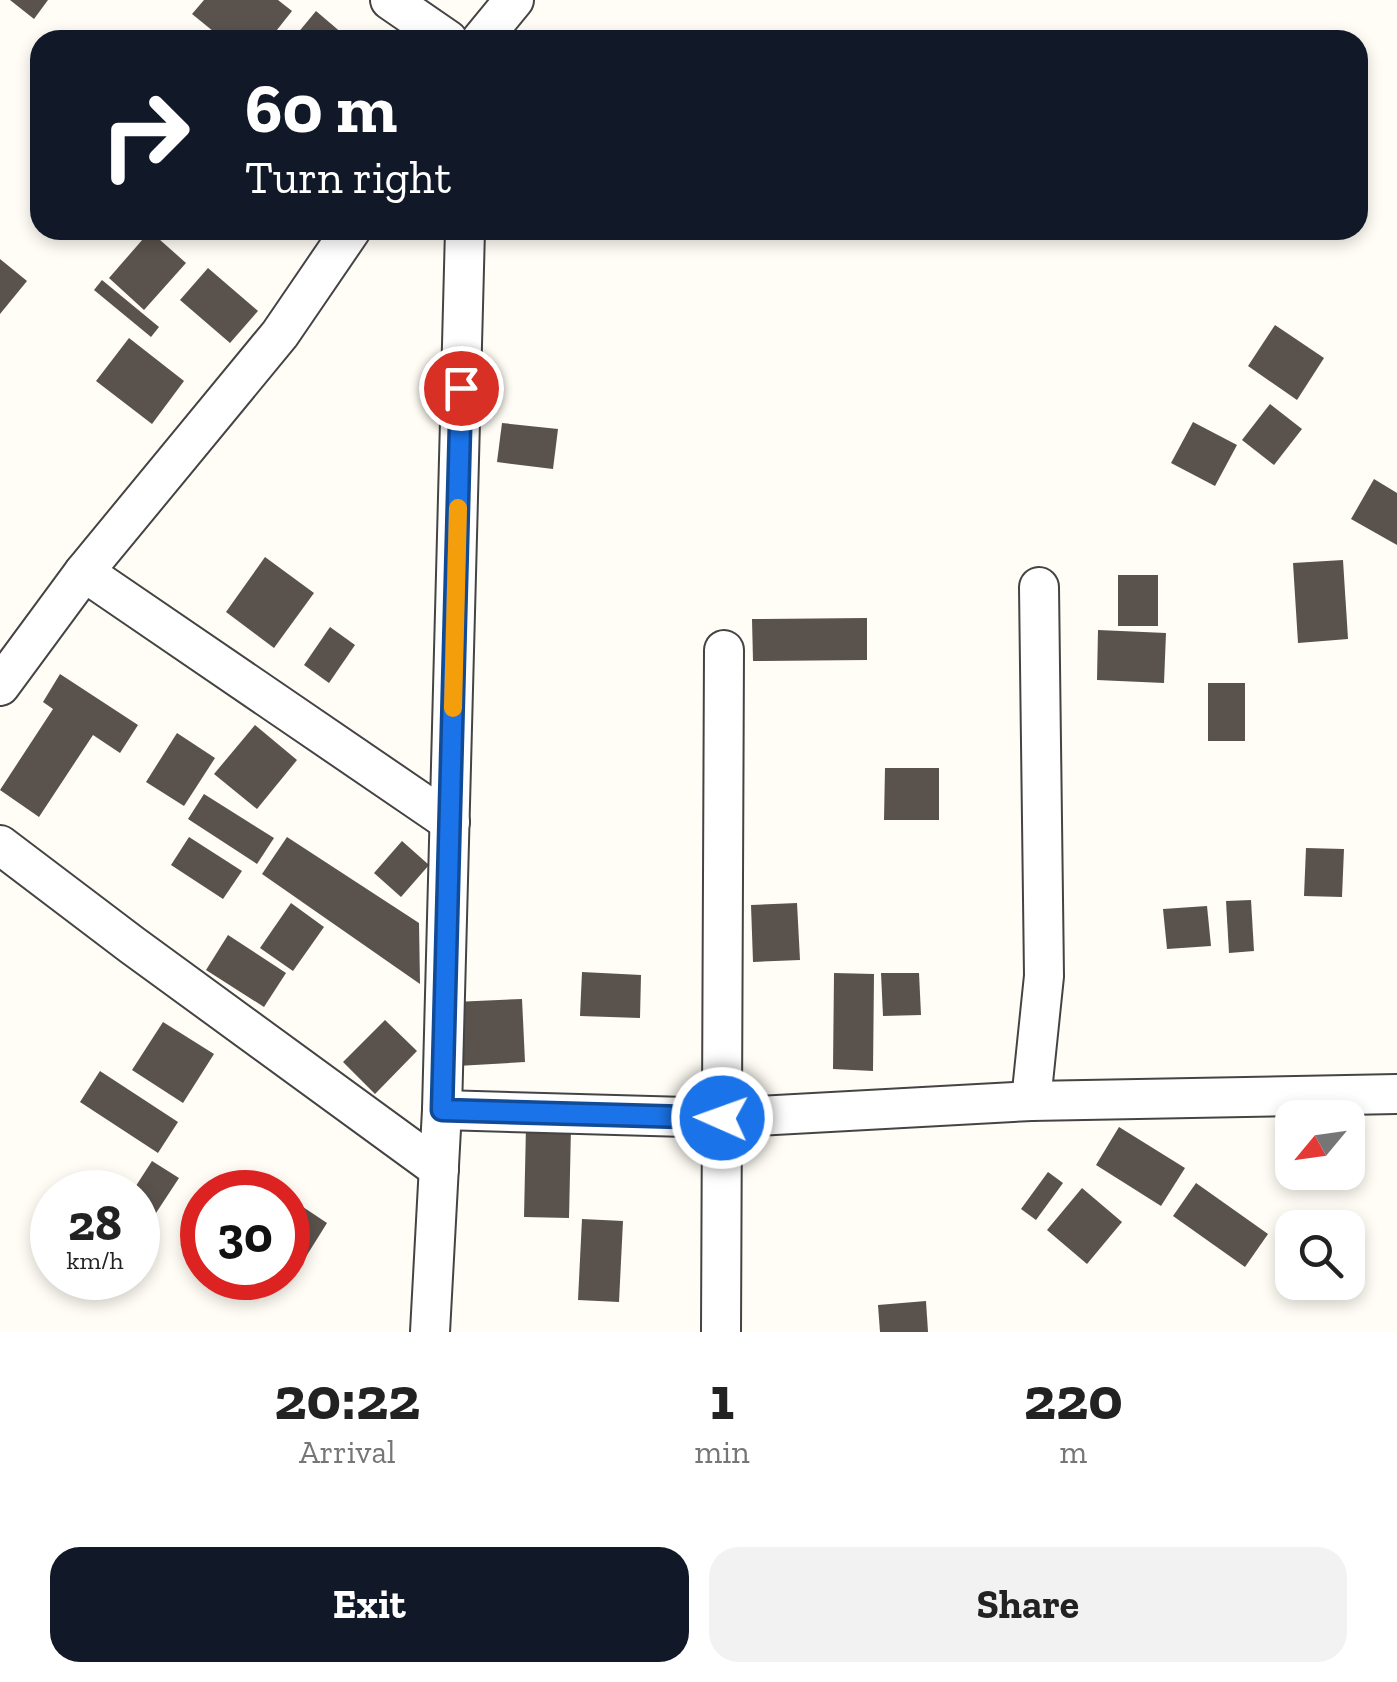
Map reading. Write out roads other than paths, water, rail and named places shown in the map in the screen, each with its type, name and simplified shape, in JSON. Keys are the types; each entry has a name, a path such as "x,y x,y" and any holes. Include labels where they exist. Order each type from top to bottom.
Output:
{"street":[{"path":"390,0 434,30"},
{"path":"490,30 514,0"},
{"path":"0,686 84,572 280,334 344,240"},
{"path":"430,1332 442,1110 465,240"},
{"path":"84,572 450,822"},
{"path":"1031,1102 1044,976 1038,587"},
{"path":"720,1332 724,650"},
{"path":"0,845 439,1169"},
{"path":"442,1110 722,1118 1031,1102 1397,1094"}]}
